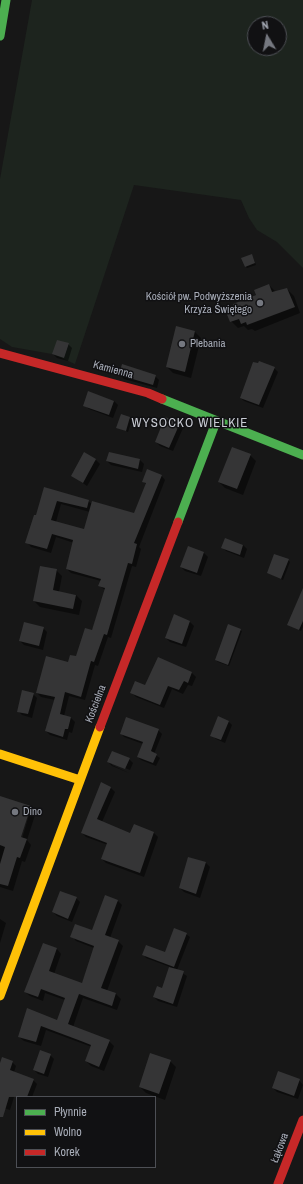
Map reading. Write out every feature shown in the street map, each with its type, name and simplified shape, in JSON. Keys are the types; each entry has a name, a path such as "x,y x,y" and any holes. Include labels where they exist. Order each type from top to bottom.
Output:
{"street":[{"path":"0,36 6,0"},
{"name":"Kamienna","path":"0,353 120,384 148,393 216,422 303,455"},
{"name":"Kościelna","path":"0,996 80,780 216,422"},
{"path":"0,754 80,780"},
{"name":"Łąkowa","path":"278,1184 303,1120"}],"shaded area":[{"path":"32,0 303,0 303,268 277,242 257,230 249,218 241,200 134,185 75,364 52,354 12,347 0,339 0,179"}],"building":[{"path":"252,254 255,263 245,267 241,258"},
{"name":"Kościół pw. Podwyższenia Krzyża Świętego","path":"269,284 272,292 287,288 295,307 247,325 246,322 241,324 239,319 230,322 226,312 235,309 233,304 256,295 254,290"},
{"name":"Plebania","path":"176,326 195,331 185,372 166,367"},
{"path":"57,340 69,343 64,358 52,354"},
{"path":"259,361 275,367 259,405 240,398 253,362 258,363"},
{"path":"122,364 156,375 153,385 119,375"},
{"path":"88,391 114,401 109,415 83,406"},
{"path":"121,414 130,417 126,431 116,428"},
{"path":"165,417 180,423 169,448 155,442"},
{"path":"232,447 251,454 237,489 218,482"},
{"path":"84,452 96,459 83,483 71,476"},
{"path":"109,452 140,459 138,469 106,461"},
{"path":"147,469 162,475 134,543 137,544 132,564 128,563 107,635 104,634 94,662 91,661 81,697 65,692 60,714 71,717 68,729 65,729 63,737 45,731 55,697 36,693 46,656 68,662 70,655 76,656 85,628 92,630 105,588 98,586 101,579 66,569 73,540 52,534 47,549 25,543 34,515 36,515 44,487 89,500 87,508 57,501 51,520 84,529 92,501 134,513 146,483 142,482"},
{"path":"225,538 243,545 240,555 221,548"},
{"path":"188,546 204,552 197,573 180,567"},
{"path":"274,554 289,559 281,579 267,573"},
{"path":"40,566 57,569 53,590 76,595 73,609 33,601"},
{"path":"303,588 303,621 299,630 287,625"},
{"path":"174,614 190,621 182,644 165,638"},
{"path":"24,622 44,627 39,646 19,641"},
{"path":"228,624 241,629 228,665 215,660"},
{"path":"158,657 192,672 188,683 184,681 179,690 168,686 160,705 130,693 135,681 145,685"},
{"path":"22,690 34,693 28,714 17,712"},
{"path":"218,716 229,721 221,740 210,736"},
{"path":"126,717 159,729 151,751 157,754 153,763 137,757 143,742 120,734"},
{"path":"112,751 130,758 125,769 107,762"},
{"path":"101,782 111,787 97,819 130,833 134,824 154,832 140,873 101,859 107,843 81,833"},
{"path":"0,796 31,806 21,837 27,839 20,858 17,857 8,886 0,884 0,864 5,847 0,845"},
{"path":"188,857 206,862 196,894 179,888"},
{"path":"60,891 77,897 68,919 52,912"},
{"path":"105,895 118,900 105,935 119,940 101,988 116,993 112,1006 79,994 68,1024 110,1040 99,1067 85,1061 91,1045 41,1026 36,1042 18,1037 27,1008 57,1020 65,998 41,989 38,997 24,992 43,943 57,948 49,971 82,983 94,946 70,937 75,924 92,930"},
{"path":"174,928 187,933 174,967 142,955 146,945 165,952"},
{"path":"169,967 184,971 173,1004 153,997 157,986 162,988"},
{"path":"40,1050 51,1054 44,1074 33,1070"},
{"path":"150,1053 171,1060 159,1094 139,1087"},
{"path":"2,1057 13,1061 10,1070 34,1079 27,1096 9,1097 3,1117 0,1117 0,1063"},
{"path":"278,1071 300,1079 294,1096 272,1088"}],"traffic: fast":[{"path":"0,36 6,0"},
{"path":"162,399 303,455"},
{"path":"178,522 216,422"}],"traffic: slow":[{"path":"0,996 100,727"},
{"path":"0,754 80,780"}],"traffic: jam":[{"path":"0,353 148,393 162,399"},
{"path":"100,727 178,522"},
{"path":"278,1184 303,1120"}],"place":[{"name":"Kościół pw. Podwyższenia Krzyża Świętego","path":"260,303"},
{"name":"Plebania","path":"182,344"},
{"name":"Dino","path":"15,812"}],"district":[{"name":"WYSOCKO WIELKIE","path":"190,424"}]}
